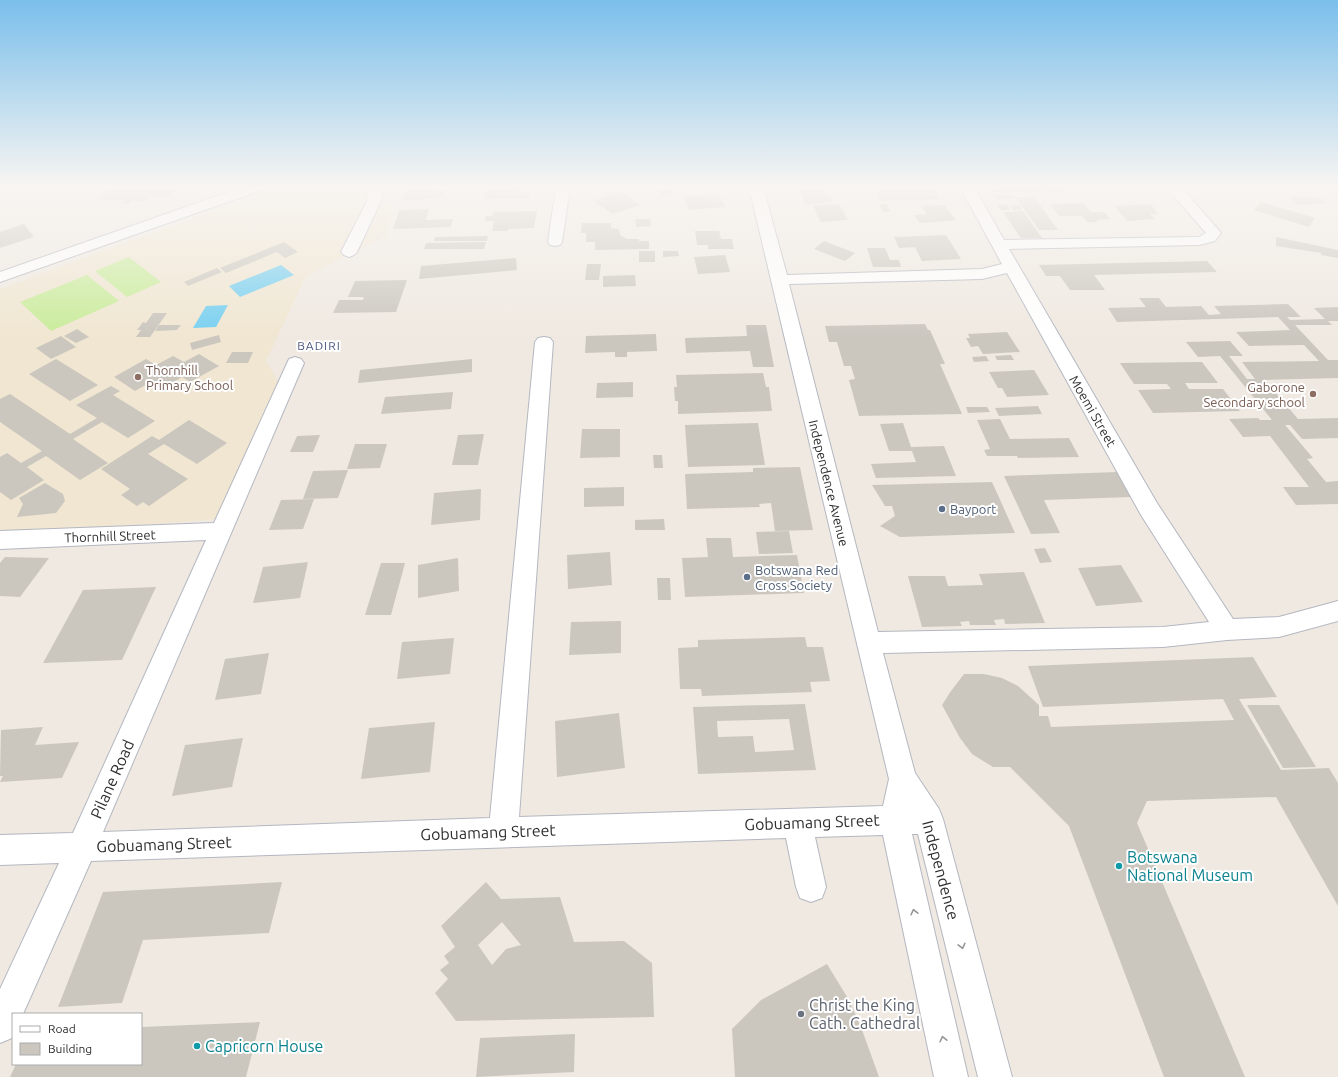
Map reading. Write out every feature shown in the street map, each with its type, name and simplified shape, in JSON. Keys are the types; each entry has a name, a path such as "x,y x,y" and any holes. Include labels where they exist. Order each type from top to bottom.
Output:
{"street":[{"path":"0,276 110,237"},
{"path":"349,252 356,237"},
{"path":"555,242 556,237"},
{"name":"Independence Avenue","path":"769,237 868,643 903,779"},
{"name":"Moemi Street","path":"995,237 1149,509 1227,630"},
{"path":"999,245 1199,241 1211,237"},
{"path":"780,280 982,274 997,271 1010,266"},
{"path":"503,832 544,342"},
{"name":"Pilane Road","path":"0,1026 82,846 295,363"},
{"name":"Thornhill Street","path":"0,540 220,531"},
{"path":"868,643 1163,637 1227,630 1279,627 1338,611"},
{"path":"903,779 894,819 951,1077"},
{"name":"Independence","path":"903,779 929,819 995,1077"},
{"name":"Gobuamang Street","path":"0,850 82,846 929,819"},
{"path":"797,823 812,887"}],"shaded area":[{"name":"Thornhill Primary School","path":"140,237 383,237 306,276 266,361 285,393 233,518 0,535 0,289"}],"green space":[{"path":"129,257 161,282 127,297 95,271"},
{"path":"87,275 119,301 51,331 20,302"}],"water":[{"path":"281,265 294,275 240,297 229,286"},
{"path":"228,305 216,327 193,328 206,306"}],"building":[{"path":"0,237 33,237 0,248"},
{"path":"435,237 488,237 487,241 434,241"},
{"path":"586,237 624,237 627,239 639,239 639,241 649,241 649,249 595,250 595,242 586,242"},
{"path":"696,237 721,237 721,239 732,239 734,249 708,249 708,245 697,245"},
{"path":"894,237 947,237 961,259 922,261 915,247 899,248"},
{"path":"1020,237 1042,238 1021,238"},
{"path":"1276,237 1277,237 1338,250 1338,258 1321,255 1321,253 1276,246"},
{"path":"824,241 855,253 845,261 814,249"},
{"path":"284,242 298,252 285,258 277,252 226,273 220,268"},
{"path":"486,242 484,249 424,249 426,243"},
{"path":"867,248 885,248 890,260 899,260 901,267 873,267"},
{"path":"639,251 655,251 655,262 639,262"},
{"path":"663,251 678,251 679,256 663,257"},
{"path":"725,255 730,272 698,274 694,257"},
{"path":"516,258 517,270 419,279 421,266"},
{"path":"1207,261 1217,272 1094,275 1105,290 1070,290 1060,276 1046,276 1039,265"},
{"path":"587,264 601,264 599,280 585,280"},
{"path":"217,268 222,272 188,286 184,282"},
{"path":"635,275 636,286 603,287 603,276"},
{"path":"407,280 396,312 333,313 339,300 363,300 364,297 348,297 355,281"},
{"path":"1139,298 1159,298 1166,307 1201,306 1209,315 1221,314 1214,306 1288,304 1301,317 1287,317 1290,320 1325,319 1314,308 1338,307 1338,321 1328,321 1332,325 1295,325 1328,360 1338,360 1338,378 1265,380 1298,419 1338,418 1338,438 1302,439 1290,425 1285,425 1313,458 1307,459 1326,482 1338,481 1338,504 1296,505 1283,487 1309,487 1270,436 1243,437 1229,419 1258,418 1260,420 1272,420 1220,356 1198,357 1186,342 1230,341 1243,356 1229,356 1247,379 1255,379 1242,362 1319,361 1304,345 1249,346 1236,332 1290,330 1278,317 1117,322 1108,308 1146,307"},
{"path":"153,313 167,313 150,337 136,337 141,330 137,330 143,322 146,323"},
{"path":"925,324 928,330 930,330 945,364 940,364 962,414 859,416 849,380 855,379 851,366 844,366 837,342 829,342 825,326"},
{"path":"159,325 181,325 177,330 155,331"},
{"path":"746,325 766,325 774,367 753,367 750,351 686,353 685,338 747,336"},
{"path":"77,329 89,337 76,343 64,336"},
{"path":"1007,332 1020,352 983,354 978,346 971,347 966,338 970,338 968,334"},
{"path":"656,334 657,351 627,352 627,357 615,357 615,352 585,353 586,336"},
{"path":"219,335 221,342 192,350 190,343"},
{"path":"61,336 76,347 51,359 36,348"},
{"path":"232,352 253,352 248,363 226,363"},
{"path":"199,354 219,366 190,382 182,377 161,390 149,383 135,391 114,377 146,359 156,365 173,356 184,362"},
{"path":"1011,355 1014,360 997,360 995,356"},
{"path":"986,356 989,361 974,362 972,357"},
{"path":"56,359 98,385 70,401 29,374"},
{"path":"472,359 472,372 358,383 360,370"},
{"path":"1202,362 1218,383 1185,383 1189,389 1223,389 1240,411 1153,413 1138,390 1171,389 1167,384 1134,384 1120,363"},
{"path":"1034,370 1049,395 1007,397 1002,388 998,388 989,372"},
{"path":"763,373 766,387 769,387 772,411 678,414 678,401 675,401 674,387 677,387 676,375"},
{"path":"633,382 633,397 596,398 597,383"},
{"path":"111,386 120,391 113,395 155,421 128,438 102,422 73,439 108,463 80,480 46,456 27,467 44,480 11,500 0,492 0,457 7,453 21,463 42,451 0,422 0,399 10,394 70,434 97,418 76,405"},
{"path":"453,392 451,409 381,414 385,397"},
{"path":"1038,406 1042,414 999,416 995,408"},
{"path":"966,407 987,407 990,412 968,413"},
{"path":"1000,419 1010,439 1069,438 1079,457 1018,458 1017,456 987,456 984,450 990,449 977,420"},
{"path":"189,420 227,443 197,464 164,444 148,454 188,479 149,506 143,502 137,506 121,495 130,489 101,469 152,436 159,440"},
{"path":"758,423 765,465 688,467 685,425"},
{"path":"903,423 911,447 944,446 956,476 876,478 871,464 916,462 912,451 889,451 880,424"},
{"path":"582,429 620,429 620,457 580,458"},
{"path":"484,434 478,465 452,465 458,435"},
{"path":"320,435 313,452 290,452 297,436"},
{"path":"355,444 387,444 380,468 347,469"},
{"path":"653,455 662,455 663,468 654,468"},
{"path":"800,467 813,530 775,531 771,503 759,504 760,507 687,509 685,474 753,472 753,468"},
{"path":"348,470 338,498 303,499 313,471"},
{"path":"1118,472 1132,497 1044,500 1060,533 1031,534 1004,476"},
{"path":"992,482 1015,533 900,537 880,526 895,516 892,506 885,506 872,485"},
{"path":"45,483 63,494 65,501 56,513 17,517 23,504 19,498"},
{"path":"624,487 624,506 584,507 584,488"},
{"path":"481,489 480,520 431,525 434,493"},
{"path":"314,499 303,529 269,530 281,500"},
{"path":"664,519 665,530 635,530 635,520"},
{"path":"789,531 793,553 759,554 756,532"},
{"path":"706,538 731,538 733,557 797,555 804,593 685,597 682,558 708,557"},
{"path":"1045,548 1052,562 1040,563 1034,549"},
{"path":"610,552 612,585 568,589 567,555"},
{"path":"5,557 49,558 20,597 0,596 0,563"},
{"path":"458,558 459,591 418,598 418,565"},
{"path":"308,562 300,598 253,603 263,567"},
{"path":"381,563 405,563 391,615 365,615"},
{"path":"1121,565 1143,602 1096,606 1078,568"},
{"path":"1024,572 1045,623 1005,624 1004,619 994,620 996,625 970,625 969,621 960,622 962,626 922,627 908,576 945,576 948,586 983,585 979,574"},
{"path":"657,578 670,578 671,600 658,600"},
{"path":"156,587 122,660 43,663 83,590"},
{"path":"621,621 621,653 569,655 571,622"},
{"path":"805,637 807,647 823,647 830,681 810,682 812,692 702,696 701,689 680,689 678,648 698,647 698,640"},
{"path":"454,638 450,674 397,679 402,642"},
{"path":"269,653 261,694 215,700 225,659"},
{"name":"Botswana National Museum","path":"1253,657 1277,697 1239,699 1281,770 1329,768 1338,783 1338,906 1276,797 1147,801 1137,823 1245,1077 1164,1077 1069,826 1010,767 993,767 972,754 960,738 942,705 964,674 984,674 1002,678 1018,686 1039,705 1039,716 1048,716 1051,727 1234,720 1223,699 1043,707 1028,666"},
{"path":"805,704 816,770 698,774 693,707","holes":["789,719 794,750 755,752 753,736 718,737 717,721"]},
{"path":"1247,705 1279,705 1316,767 1283,768"},
{"path":"619,713 625,768 557,777 555,721"},
{"path":"435,722 430,772 361,779 369,728"},
{"path":"43,727 35,745 79,742 62,778 0,782 3,776 0,776 1,730"},
{"path":"243,738 232,787 172,796 185,745"},
{"path":"282,882 269,933 143,940 122,1003 58,1007 103,892"},
{"path":"486,882 501,899 560,897 574,942 624,941 652,963 654,1017 456,1021 435,993 448,979 440,970 449,963 444,956 455,947 441,926","holes":["502,922 521,945 506,949 492,965 478,945"]},
{"name":"Christ the King Cath. Cathedral","path":"827,964 849,1000 861,1027 879,1077 735,1077 732,1029 761,1000"},
{"name":"Capricorn House","path":"260,1022 246,1077 10,1077 16,1065 142,1065 142,1027"},
{"path":"575,1034 574,1072 476,1077 480,1038"}],"place":[{"name":"Thornhill Primary School","path":"138,377"},
{"name":"Gaborone Secondary school","path":"1313,394"},
{"name":"Bayport","path":"942,509"},
{"name":"Botswana Red Cross Society","path":"747,577"},
{"name":"Botswana National Museum","path":"1119,866"},
{"name":"Christ the King Cath. Cathedral","path":"801,1014"},
{"name":"Capricorn House","path":"197,1046"}],"district":[{"name":"BADIRI","path":"319,345"}]}
